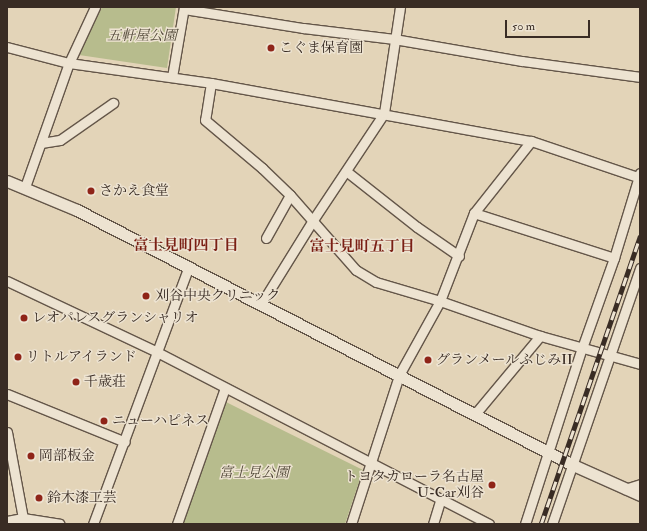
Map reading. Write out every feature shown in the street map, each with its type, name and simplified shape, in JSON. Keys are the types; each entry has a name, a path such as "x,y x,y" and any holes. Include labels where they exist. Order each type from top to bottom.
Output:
{"street":[{"path":"25,187 69,63 95,7"},
{"path":"261,304 313,220 384,113 400,7"},
{"path":"172,77 184,8 303,28 394,39 522,61 640,77"},
{"path":"7,47 69,63 211,83 384,113 531,141 639,176 614,258 582,348 526,524"},
{"path":"211,83 205,120 262,168 290,195 356,270 376,282 440,301 540,336 640,364"},
{"path":"41,143 60,140 112,103"},
{"path":"350,524 399,375 440,301 459,256 474,213 531,141"},
{"path":"346,170 417,227 459,256"},
{"path":"7,181 25,187 77,210 189,266 573,465 640,495"},
{"path":"266,238 290,195"},
{"path":"474,213 614,258"},
{"path":"93,524 125,442 189,266"},
{"path":"552,524 640,268"},
{"path":"7,281 157,352 489,524"},
{"path":"475,414 540,336"},
{"path":"177,524 225,388"},
{"path":"7,394 125,442"},
{"path":"7,432 23,518"},
{"path":"625,489 640,484"},
{"path":"432,524 440,498"},
{"path":"7,521 23,518 60,524"}],"green space":[{"name":"五軒屋公園","path":"102,7 176,7 167,68 79,55"},
{"name":"富士見公園","path":"226,402 363,470 345,524 180,524"}],"railway":[{"path":"541,524 640,236"}],"place":[{"name":"こぐま保育園","path":"271,48"},
{"name":"さかえ食堂","path":"91,191"},
{"name":"刈谷中央クリニック","path":"146,296"},
{"name":"レオパレスグランシャリオ","path":"24,318"},
{"name":"リトルアイランド","path":"18,357"},
{"name":"グランメールふじみII","path":"428,360"},
{"name":"千歳荘","path":"76,382"},
{"name":"ニューハピネス","path":"104,421"},
{"name":"岡部板金","path":"31,456"},
{"name":"トヨタカローラ名古屋 U-Car刈谷","path":"492,485"},
{"name":"鈴木漆工芸","path":"39,498"}],"district":[{"name":"富士見町四丁目","path":"186,246"},
{"name":"富士見町五丁目","path":"362,247"}]}
